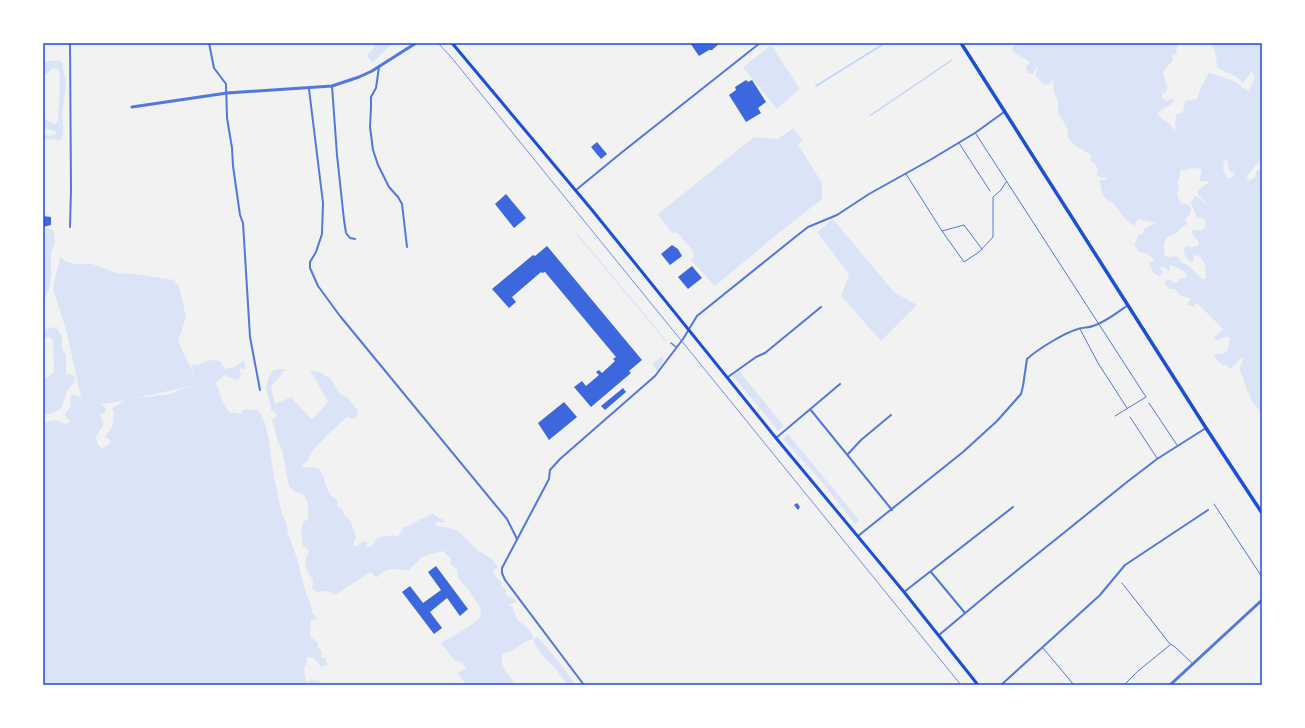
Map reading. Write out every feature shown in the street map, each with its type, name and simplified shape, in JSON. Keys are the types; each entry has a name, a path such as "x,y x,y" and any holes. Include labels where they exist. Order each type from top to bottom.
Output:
{"main road":[{"path":"452,43 576,190 978,685"},
{"path":"961,43 1206,428 1262,513"}],"street":[{"path":"70,43 70,227"},
{"path":"209,43 214,68 226,84 227,118 240,215 243,223 250,337 260,390"},
{"path":"132,107 227,93 309,89 332,86 359,78 416,43"},
{"path":"576,190 760,43"},
{"path":"379,67 376,88 371,97 370,107 370,127 373,150 378,165 389,187 402,204 407,247"},
{"path":"332,86 336,148 344,220 346,233 350,238 355,239"},
{"path":"309,89 323,204 322,234 316,252 310,262 310,268 318,286 340,316 507,519 517,539"},
{"path":"584,685 505,580 502,573 502,568 549,479 550,470 554,464 655,376 697,316 808,227 836,214 959,143 1004,112"},
{"path":"858,536 963,452 995,424 1021,394 1027,358 1072,331 1093,326 1129,305"},
{"path":"728,378 756,357 765,353 821,307"},
{"path":"671,343 676,347"},
{"path":"776,438 840,384"},
{"path":"810,409 892,510"},
{"path":"848,454 861,440 891,416"},
{"path":"938,635 1063,533 1158,459 1206,428"},
{"path":"904,592 1013,506"},
{"path":"1001,685 1100,594 1126,566 1208,510"},
{"path":"931,572 965,613"},
{"path":"1170,685 1262,600"}],"lane":[{"path":"975,132 1146,397 1115,416"},
{"path":"959,143 990,191"},
{"path":"906,174 942,231 964,262 982,249 993,237 993,197 1001,190 1007,181"},
{"path":"942,231 964,225 982,249"},
{"path":"1080,328 1098,363 1127,408"},
{"path":"1149,404 1177,446"},
{"path":"1130,417 1158,459"},
{"path":"1214,504 1262,577"},
{"path":"1122,583 1170,644 1193,664"},
{"path":"1124,685 1170,644"},
{"path":"1042,647 1074,685"}],"shaded area":[{"path":"372,43 392,44 372,63 367,55 375,47"},
{"path":"1014,43 1180,43 1177,46 1176,54 1172,56 1173,60 1163,73 1167,88 1166,92 1162,94 1162,98 1167,101 1174,98 1174,101 1157,113 1171,125 1175,131 1176,115 1183,112 1185,101 1197,99 1201,87 1209,73 1232,80 1251,93 1249,90 1255,77 1252,71 1243,83 1237,77 1221,70 1217,67 1214,51 1209,43 1262,43 1262,158 1247,176 1248,181 1255,178 1256,172 1262,167 1262,412 1250,398 1239,369 1244,358 1242,357 1230,369 1227,365 1223,365 1218,361 1213,354 1223,354 1228,349 1230,338 1225,337 1216,341 1214,338 1223,329 1199,305 1195,303 1194,307 1187,304 1191,299 1180,295 1175,289 1170,289 1166,285 1165,282 1168,279 1176,283 1181,278 1186,278 1186,274 1180,269 1170,265 1169,271 1164,267 1160,267 1163,272 1160,276 1154,274 1149,263 1154,261 1148,254 1139,252 1134,245 1138,235 1143,233 1144,229 1154,224 1156,221 1152,222 1138,219 1134,226 1123,217 1114,204 1105,198 1100,180 1105,180 1107,178 1099,177 1096,174 1098,170 1096,165 1091,161 1091,155 1073,144 1067,135 1068,130 1058,112 1058,101 1054,92 1053,80 1050,84 1044,85 1035,75 1037,66 1033,74 1028,73 1026,68 1030,62 1013,52 1012,48 1015,45","holes":["1227,160 1229,170 1235,174 1233,177 1227,178 1223,169 1224,161","1192,168 1202,169 1199,181 1210,182 1201,188 1197,193 1207,205 1198,197 1194,196 1191,203 1197,218 1204,218 1206,223 1203,230 1192,230 1193,236 1199,242 1198,246 1186,246 1183,250 1186,258 1191,262 1194,261 1194,256 1199,255 1205,264 1206,278 1203,279 1186,264 1181,262 1175,255 1171,257 1165,256 1164,250 1166,239 1172,234 1177,233 1187,224 1185,219 1190,214 1191,209 1188,205 1181,204 1177,194 1179,187 1177,184 1180,171"]},
{"path":"771,45 800,89 777,109 743,67"},
{"path":"58,60 62,62 66,83 62,117 63,135 61,140 43,139 43,135 49,136 56,134 55,131 43,128 43,117 47,121 55,124 58,121 60,77 56,68 51,69 48,73 43,75 43,62"},
{"path":"793,128 803,140 798,144 822,183 822,199 715,286 691,260 694,255 693,251 677,232 672,233 658,214 754,137 778,139"},
{"path":"833,219 894,292 917,305 881,341 841,296 849,274 817,232"},
{"path":"43,229 53,229 55,242 51,253 51,277 49,290 43,301"},
{"path":"577,233 667,341 666,342 576,234"},
{"path":"60,257 65,261 75,264 92,264 118,273 174,280 179,286 186,317 178,341 195,377 191,365 198,365 209,360 220,361 225,369 235,367 244,360 246,369 239,368 241,374 240,378 236,380 225,375 215,383 229,412 241,414 244,409 258,410 265,423 274,478 282,514 297,558 305,590 312,608 312,613 317,617 315,620 311,620 310,636 318,643 318,648 322,651 321,657 325,658 327,665 321,667 314,658 307,657 307,662 304,668 306,682 311,679 320,681 322,685 43,685 43,423 54,420 65,424 71,422 65,416 65,413 71,406 71,394 81,397 67,333 53,289","holes":["195,385 178,390 172,394 137,398","124,401 112,408 114,412 113,424 105,438 111,441 108,445 102,448 98,445 96,437 104,424 100,415 106,412 105,408 101,404"]},
{"path":"49,327 57,329 62,337 62,348 66,356 66,374 75,376 74,382 67,391 62,407 54,413 43,415 43,379 44,380 54,372 53,342 50,337 43,338 43,332"},
{"path":"663,355 663,361 658,371 652,364"},
{"path":"286,369 271,387 275,404 291,397 312,420 328,402 310,370 319,372 330,378 340,394 348,398 358,411 355,419 347,417 324,438 314,450 308,461 301,466 315,467 322,474 329,493 337,500 338,507 343,510 344,515 347,517 352,526 356,539 353,544 357,547 360,543 367,541 366,548 372,545 376,539 392,535 398,536 403,528 433,513 446,522 437,522 435,526 449,528 459,532 476,549 493,560 496,564 498,568 492,571 501,581 501,586 506,589 505,593 516,600 515,603 508,604 512,607 518,621 526,626 533,636 533,639 502,655 502,664 515,685 466,685 458,673 466,668 463,663 454,660 441,643 476,622 480,618 481,609 470,592 458,578 457,569 450,564 451,559 443,551 421,558 409,570 391,569 384,571 376,578 371,572 335,595 327,591 317,592 312,589 313,580 308,573 305,563 309,550 303,546 302,534 303,524 308,518 308,503 303,494 295,492 289,486 282,450 277,439 272,419 277,416 276,413 271,410 266,387 272,371"},
{"path":"739,371 784,426 778,431 733,376"},
{"path":"788,434 859,520 855,524 821,481 783,439"},
{"path":"537,637 558,660 575,685 567,685 554,667 536,647 533,639"}],"building":[{"path":"690,43 720,43 712,50 709,50 699,56"},
{"path":"746,80 748,82 752,80 766,102 758,108 761,113 746,122 729,95 736,90 735,87"},
{"path":"597,142 607,154 601,159 591,147"},
{"path":"506,194 526,218 514,228 495,204"},
{"path":"43,216 51,217 51,225 43,227"},
{"path":"672,245 678,249 682,256 670,265 661,254"},
{"path":"547,246 642,360 629,371 631,373 591,407 574,387 582,381 586,386 599,375 596,372 599,370 602,373 615,361 613,359 616,357 545,272 541,272 512,297 516,302 509,308 492,289 533,255 535,256"},
{"path":"692,266 702,278 688,289 678,277"},
{"path":"623,388 626,392 605,410 601,406"},
{"path":"564,402 577,417 549,440 538,423"},
{"path":"797,503 800,507 798,510 794,505"},
{"path":"436,566 468,609 460,616 447,598 430,612 442,628 434,634 402,592 410,586 423,603 441,590 428,572"}],"waterway":[{"path":"816,86 885,43"},
{"path":"871,115 952,60"}],"tram line":[{"path":"438,43 451,57 961,685"}]}
